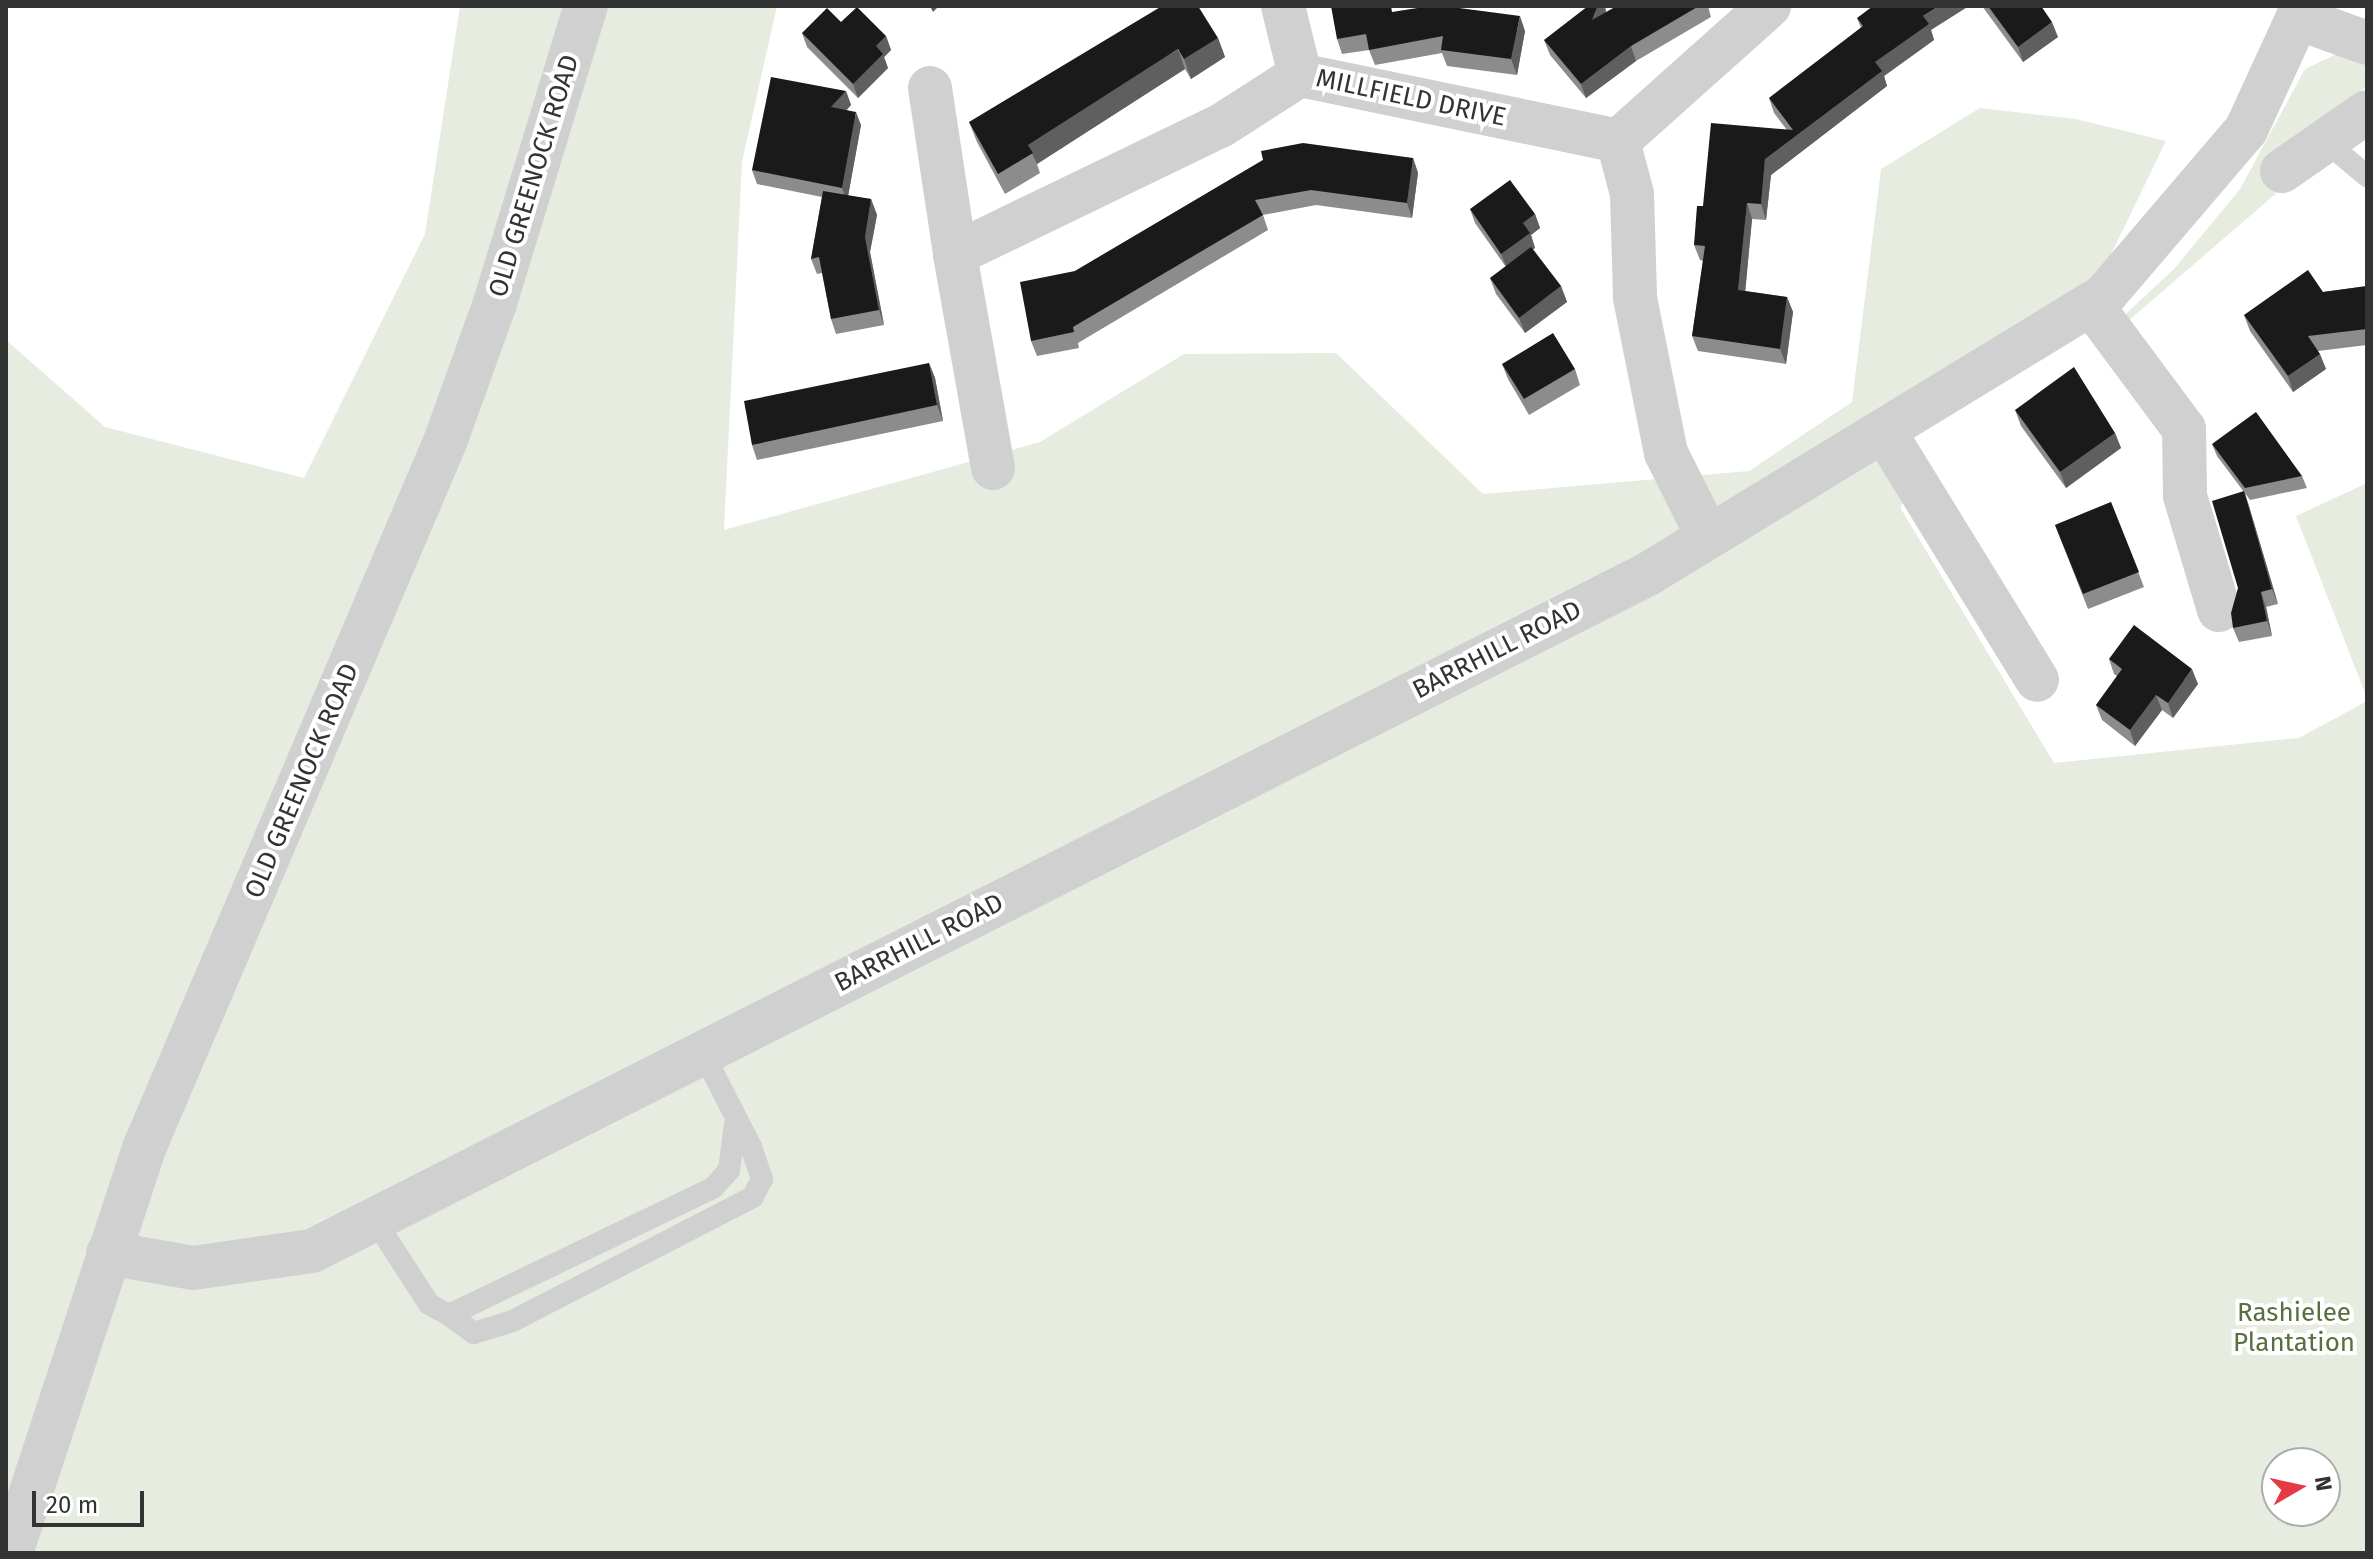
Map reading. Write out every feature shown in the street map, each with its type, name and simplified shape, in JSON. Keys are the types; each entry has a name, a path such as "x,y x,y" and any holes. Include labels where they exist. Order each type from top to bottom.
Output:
{"street":[{"name":"OLD GREENOCK ROAD","path":"11,1553 145,1146 445,442 505,273 586,6"},
{"path":"1283,6 1300,75"},
{"path":"1708,537 1666,453 1635,298 1632,194 1618,141 1769,6"},
{"name":"BARRHILL ROAD","path":"108,1253 193,1268 312,1251 1648,574 2104,296 2246,130 2300,12"},
{"path":"2300,12 2367,43"},
{"name":"MILLFIELD DRIVE","path":"955,254 1222,125 1300,75 1618,141"},
{"path":"930,88 955,254 993,468"},
{"path":"2282,171 2367,112"},
{"path":"2091,304 2184,429 2185,496 2219,610"},
{"path":"1884,431 2037,680"}],"lane":[{"path":"2325,141 2367,176"},
{"path":"374,1219 429,1304 474,1333 513,1321 753,1197 762,1179 751,1147 735,1124 703,1053"},
{"path":"449,1315 713,1188 729,1170 735,1124"}],"green space":[{"name":"Rashielee Plantation","path":"460,6 777,6 742,162 724,530 1040,442 1184,354 1336,353 1483,494 1749,471 1852,402 1881,169 1980,108 2076,119 2166,141 2101,275 1923,387 1901,509 2054,763 2299,738 2367,701 2367,1553 6,1553 6,340 105,427 304,478 425,234"},
{"path":"2339,53 2367,60 2367,86 2269,160 2287,184 2120,328 2115,324 2174,269 2240,189 2305,69"},
{"path":"2367,483 2367,698 2296,516"}],"building":[{"path":"1162,6 1198,6 1218,38 1184,59 1178,49 1028,145 1033,153 998,174 969,122"},
{"path":"1331,6 1391,6 1392,12 1444,6 1520,16 1511,59 1441,50 1443,36 1369,50 1366,34 1337,39"},
{"path":"1588,6 1598,6 1592,20 1617,6 1699,6 1631,46 1581,84 1544,40"},
{"path":"1873,6 1939,6 1923,16 1929,24 1875,62 1882,71 1765,159 1761,204 1747,203 1738,290 1787,297 1780,349 1692,336 1705,246 1694,245 1697,206 1703,206 1711,123 1793,130 1769,98 1863,26 1857,18"},
{"path":"1988,6 2041,6 2052,22 2018,47"},
{"path":"857,7 886,36 876,46 883,54 853,84 802,33 827,8 841,22"},
{"path":"771,77 846,91 831,107 856,112 842,188 752,170"},
{"path":"1303,143 1413,158 1407,203 1311,190 1255,200 1263,215 1073,327 1074,332 1031,341 1020,282 1075,271 1263,160 1261,151"},
{"path":"1510,180 1535,214 1523,223 1530,233 1501,254 1470,209"},
{"path":"823,191 871,199 865,237 879,310 831,319 819,257 811,259"},
{"path":"1531,247 1561,286 1519,318 1490,278"},
{"path":"2308,270 2323,292 2367,286 2367,329 2308,336 2320,354 2288,376 2244,315"},
{"path":"1553,333 1575,369 1524,399 1502,364"},
{"path":"929,363 937,405 752,445 744,401"},
{"path":"2074,367 2115,433 2060,472 2015,410"},
{"path":"2256,412 2302,476 2245,488 2212,444"},
{"path":"2244,491 2272,589 2261,592 2267,621 2233,628 2231,613 2238,588 2212,501"},
{"path":"2111,502 2139,572 2083,594 2055,525"},
{"path":"2134,625 2192,669 2168,703 2156,695 2130,730 2096,705 2122,669 2109,659"}]}
